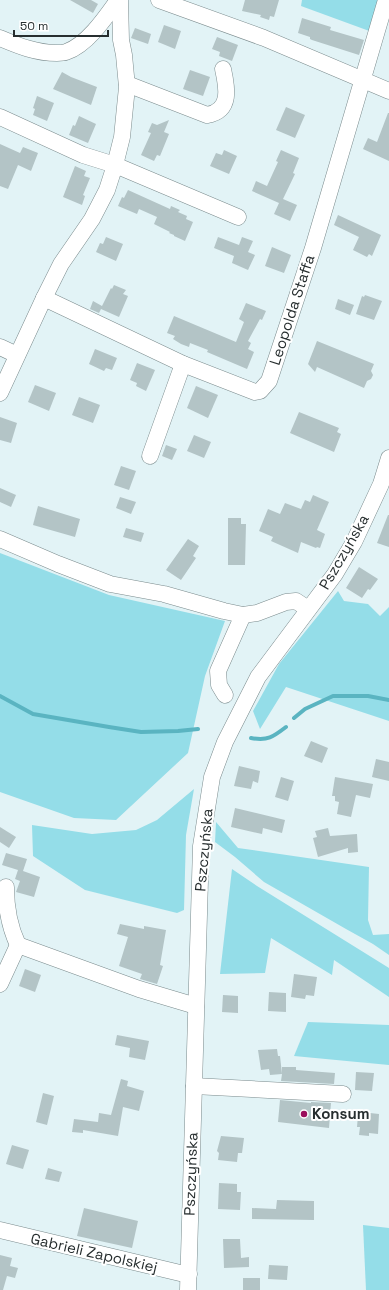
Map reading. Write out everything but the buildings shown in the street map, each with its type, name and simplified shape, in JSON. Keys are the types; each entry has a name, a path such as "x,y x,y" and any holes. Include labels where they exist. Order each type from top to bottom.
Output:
{"street":[{"path":"0,38 42,53 65,52 84,41 103,21 119,0"},
{"path":"0,393 61,264 92,219 107,190 115,166 122,137 127,84 121,40 119,0"},
{"path":"159,0 264,38 389,91"},
{"name":"Leopolda Staffa","path":"44,298 182,364 255,392 260,391 269,381 313,248 386,0"},
{"path":"127,84 207,115 214,114 220,110 228,91 224,69"},
{"path":"0,116 83,155 115,166 238,216"},
{"path":"0,348 17,355"},
{"path":"150,456 182,364"},
{"name":"Pszczyńska","path":"188,1290 201,846 212,777 225,742 258,677 335,574 354,542 381,484 389,458"},
{"path":"0,539 110,584 164,594 224,611 243,615 257,613 286,602 296,602 308,609"},
{"path":"225,694 219,685 218,671 243,615"},
{"path":"6,887 6,907 11,930 18,945 138,989 196,1006"},
{"path":"0,984 18,945"},
{"path":"194,1086 343,1094"},
{"name":"Gabrieli Zapolskiej","path":"0,1230 189,1274"}],"shaded area":[{"path":"302,0 383,0 372,32 301,6"},
{"path":"0,553 109,595 225,621 205,676 188,753 116,820 74,818 0,792"},
{"path":"338,591 344,601 368,604 380,616 389,607 389,721 286,687 260,729 253,711 279,664"},
{"path":"194,789 186,835 184,910 177,913 85,890 33,856 32,825 92,834 136,830 157,820"},
{"path":"216,822 238,848 369,867 368,920 373,935 389,934 389,955 373,944 264,882 215,842"},
{"path":"232,869 389,968 389,997 334,960 332,975 271,938 265,973 220,974"},
{"path":"308,1022 389,1025 389,1065 294,1056"},
{"path":"363,1225 389,1228 389,1290 366,1290"}],"waterway":[{"path":"0,696 33,714 109,727 141,732 198,729"},
{"path":"294,718 305,709 333,696 368,696 389,700"},
{"path":"251,738 262,739 270,737 286,727"}],"place":[{"name":"Konsum","path":"304,1114"}]}
